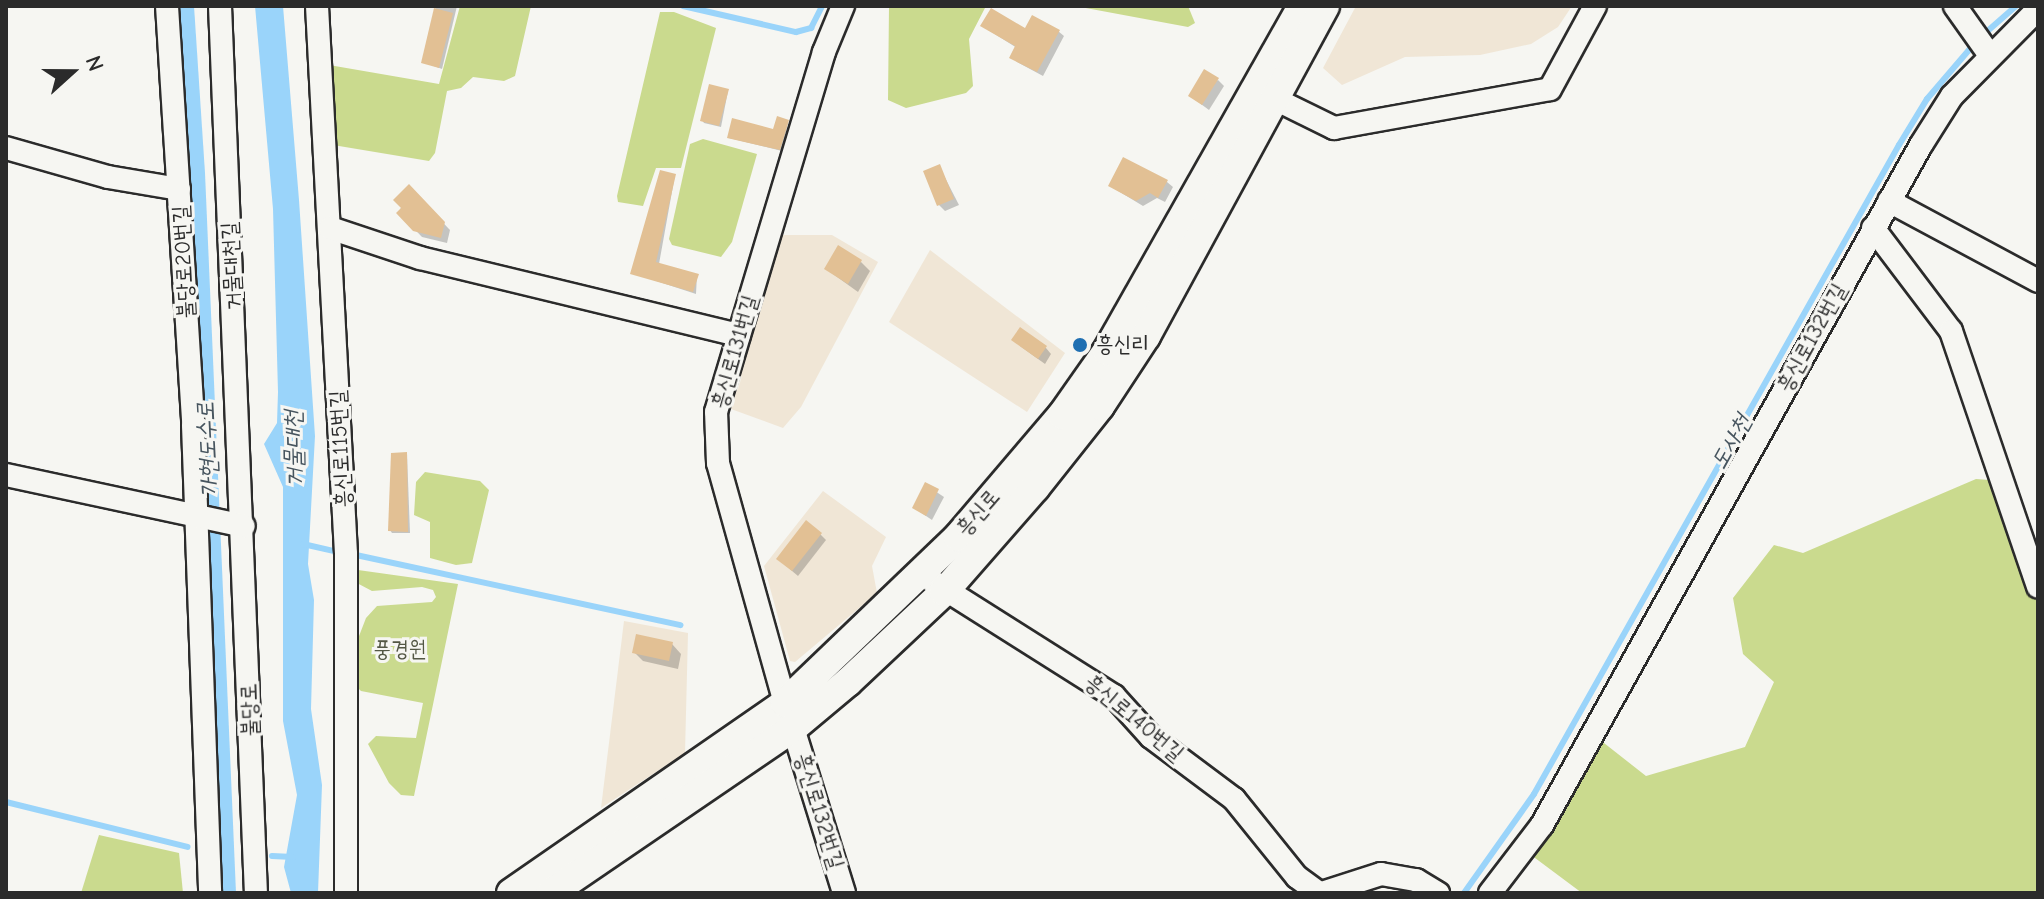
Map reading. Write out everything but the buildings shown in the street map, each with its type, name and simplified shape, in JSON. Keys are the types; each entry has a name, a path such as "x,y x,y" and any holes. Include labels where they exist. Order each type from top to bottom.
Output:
{"main road":[{"name":"흥신로","path":"511,893 789,716 924,572 1084,385 1302,6"},
{"name":"흥신로","path":"551,893 789,716 944,592 1051,469 1121,378 1325,6"}],"street":[{"name":"불당로20번길","path":"167,6 195,517 210,893"},
{"name":"거물대천길","path":"220,6 244,526"},
{"name":"흥신로115번길","path":"317,6 346,554 346,893"},
{"name":"흥신로131번길","path":"789,716 718,463 716,412 843,6"},
{"path":"1275,99 1334,128 1550,89 1595,6"},
{"path":"1955,6 1982,46"},
{"name":"흥신로132번길","path":"1490,893 1542,825 1873,228 1982,46 2038,9"},
{"path":"6,148 108,177 179,189"},
{"path":"1889,201 2038,281"},
{"path":"330,228 420,258 739,335"},
{"path":"1873,228 1951,331 2038,587"},
{"path":"6,475 244,526"},
{"name":"불당로","path":"244,526 256,893"},
{"name":"흥신로140번길","path":"924,572 944,592 1114,696 1151,737 1234,799 1297,877 1321,893 1381,874 1400,874 1438,893"},
{"name":"흥신로132번길","path":"789,716 844,893"}],"shaded area":[{"path":"1356,6 1572,6 1558,27 1531,44 1480,55 1405,57 1342,85 1323,68"},
{"path":"781,235 832,235 878,262 801,407 783,428 731,409"},
{"path":"930,250 1065,353 1027,412 889,322"},
{"path":"823,491 886,537 872,566 877,593 795,662 790,661 764,566"},
{"path":"624,621 688,633 685,753 601,808"}],"green space":[{"path":"460,6 531,6 515,76 504,81 473,77 461,88 447,91 435,153 429,161 333,145 329,65 439,84"},
{"path":"889,6 986,6 969,39 973,86 966,93 906,108 888,100"},
{"path":"1075,6 1188,6 1195,23 1188,27"},
{"path":"660,12 674,12 716,28 681,168 656,168 643,206 618,202 617,196"},
{"path":"703,139 757,154 732,242 721,257 672,245 669,239 690,144"},
{"path":"425,472 480,481 489,490 472,563 456,565 430,558 430,522 414,515 416,482"},
{"path":"1976,479 2003,481 2038,597 2038,893 1582,893 1527,852 1590,732 1646,776 1745,747 1774,682 1743,654 1733,598 1774,545 1803,553"},
{"name":"풍경원","path":"358,570 458,584 414,796 401,795 389,783 368,744 376,736 416,738 423,703 361,691 355,685 354,649 366,618 377,606 432,602 436,597 433,590 422,587 372,591 355,582"},
{"path":"99,835 179,853 183,893 81,893"}],"water":[{"name":"가현도수로","path":"178,6 194,6 205,173 236,893 220,893"},
{"name":"거물대천","path":"255,6 283,6 299,200 315,436 308,564 314,600 311,709 322,785 318,893 291,893 284,867 297,795 283,721 283,487 264,444 277,423 278,392 273,209"}],"waterway":[{"path":"683,6 796,32 811,28 822,6"},
{"name":"도사천","path":"1983,35 2016,6"},
{"name":"도사천","path":"1464,893 1534,794 1899,145 1927,99 1975,43"},
{"path":"303,544 334,551"},
{"path":"356,555 681,625"},
{"path":"6,802 188,847"},
{"path":"272,856 293,857"}],"place":[{"name":"흥신리","path":"1080,345"}]}
